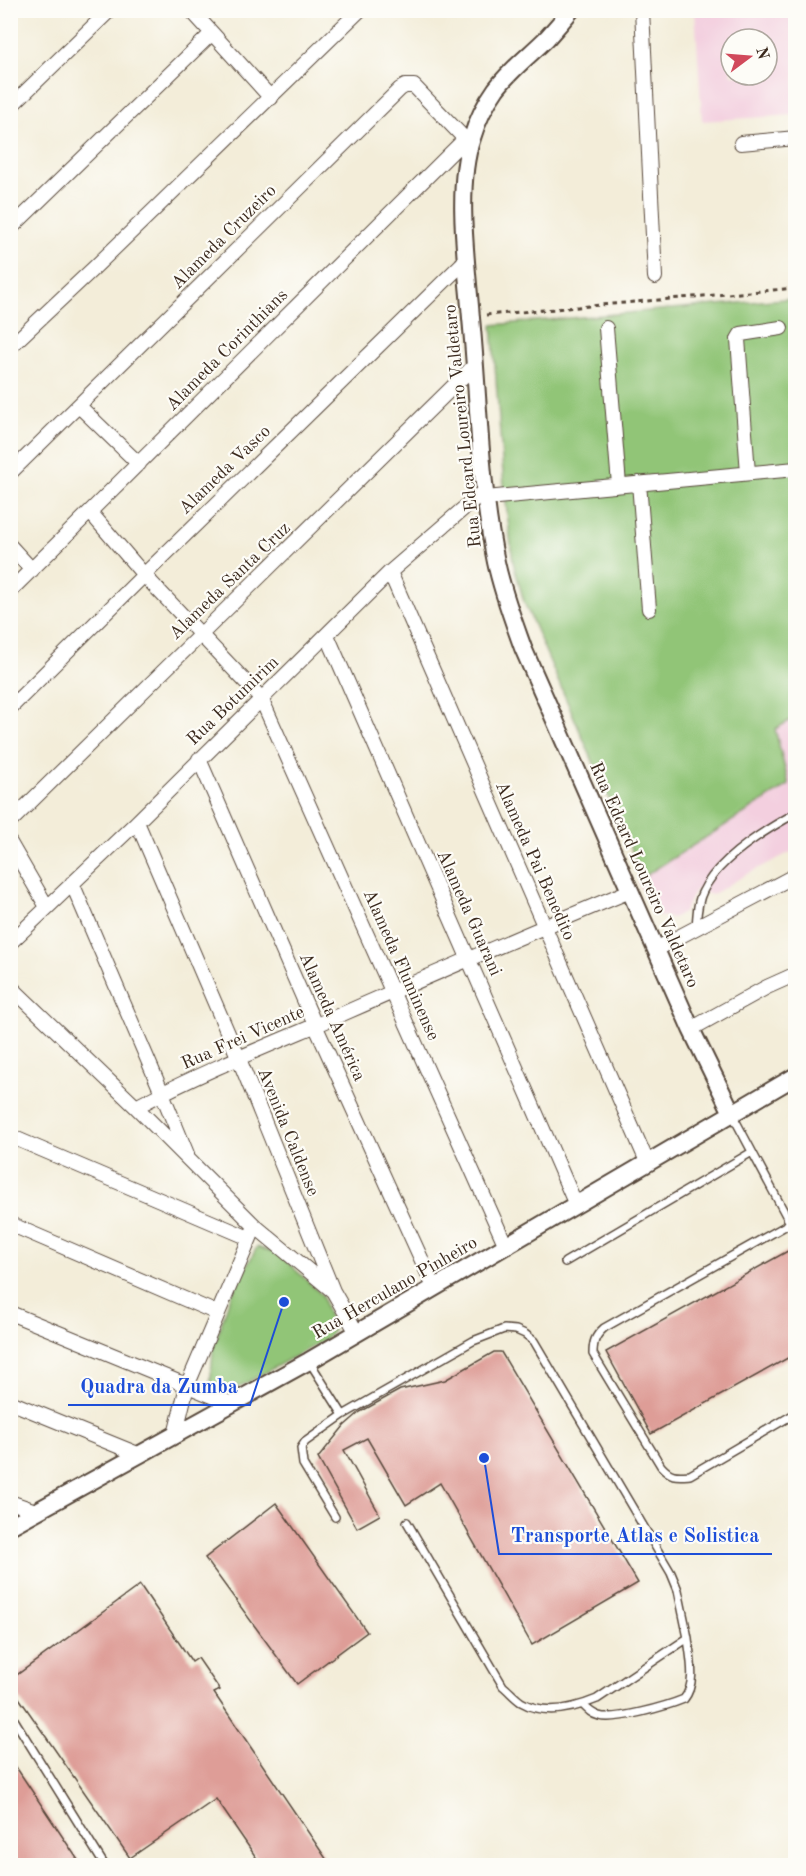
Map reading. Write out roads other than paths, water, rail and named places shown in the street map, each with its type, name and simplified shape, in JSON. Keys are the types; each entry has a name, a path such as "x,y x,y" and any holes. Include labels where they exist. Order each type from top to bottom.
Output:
{"street":[{"path":"10,107 110,10"},
{"path":"191,10 271,98"},
{"path":"10,346 271,98 360,10"},
{"name":"Rua Edcard Loureiro Valdetaro","path":"571,10 546,39 520,61 496,90 468,139 464,203 466,260 486,494 496,561 523,648 691,1029 732,1113"},
{"path":"642,10 655,277"},
{"path":"10,229 211,34"},
{"name":"Alameda Cruzeiro","path":"10,473 400,89 405,86 414,86 468,139"},
{"path":"741,143 795,138"},
{"name":"Alameda Corinthians","path":"10,591 468,139"},
{"name":"Alameda Vasco","path":"10,708 466,260"},
{"path":"606,328 619,485"},
{"path":"748,473 738,339 741,334 781,328"},
{"name":"Alameda Santa Cruz","path":"10,822 476,365"},
{"path":"79,406 139,464"},
{"path":"486,494 795,469"},
{"path":"639,483 649,609"},
{"name":"Rua Botumirim","path":"10,943 137,822 390,572 486,494"},
{"name":"Alameda Fluminense","path":"90,512 144,575 261,698 487,1208 506,1246"},
{"path":"10,546 32,570"},
{"name":"Alameda Pai Benedito","path":"390,572 648,1164"},
{"name":"Alameda Guarani","path":"327,635 576,1205"},
{"name":"Alameda América","path":"200,759 315,1025 434,1287"},
{"name":"Avenida Caldense","path":"137,822 239,1059 333,1291"},
{"path":"10,843 47,907"},
{"path":"656,950 795,875"},
{"path":"72,883 188,1159"},
{"name":"Rua Frei Vicente","path":"136,1107 162,1093 315,1025 630,891"},
{"path":"691,1029 795,974"},
{"path":"10,986 188,1159 252,1232 333,1291 357,1333"},
{"name":"Rua Herculano Pinheiro","path":"10,1526 309,1361 795,1076"},
{"path":"10,1136 252,1232"},
{"path":"10,1224 217,1313"},
{"path":"175,1435 187,1386 252,1232"},
{"path":"10,1313 232,1404"},
{"path":"10,1402 140,1455"},
{"path":"10,1502 36,1511"}],"lane":[{"path":"696,928 703,891 718,871 753,840 795,813"},
{"path":"732,1113 793,1221 604,1328 596,1335 593,1354 661,1466 667,1473 676,1476 690,1475 795,1413"},
{"path":"565,1262 753,1152"},
{"path":"335,1517 303,1464 301,1448 306,1442 343,1415 473,1341 504,1329 516,1329 525,1334 534,1341 671,1573 678,1590 688,1638 692,1683 690,1692 684,1699 613,1718 591,1713 583,1705"},
{"path":"309,1361 343,1415"},
{"path":"407,1522 503,1686 520,1701 530,1706 556,1710 571,1709 597,1699 688,1638"},
{"path":"10,1713 105,1866"}],"place":[{"name":"Quadra da Zumba","path":"284,1302"},
{"name":"Transporte Atlas e Solistica","path":"484,1458"}]}
